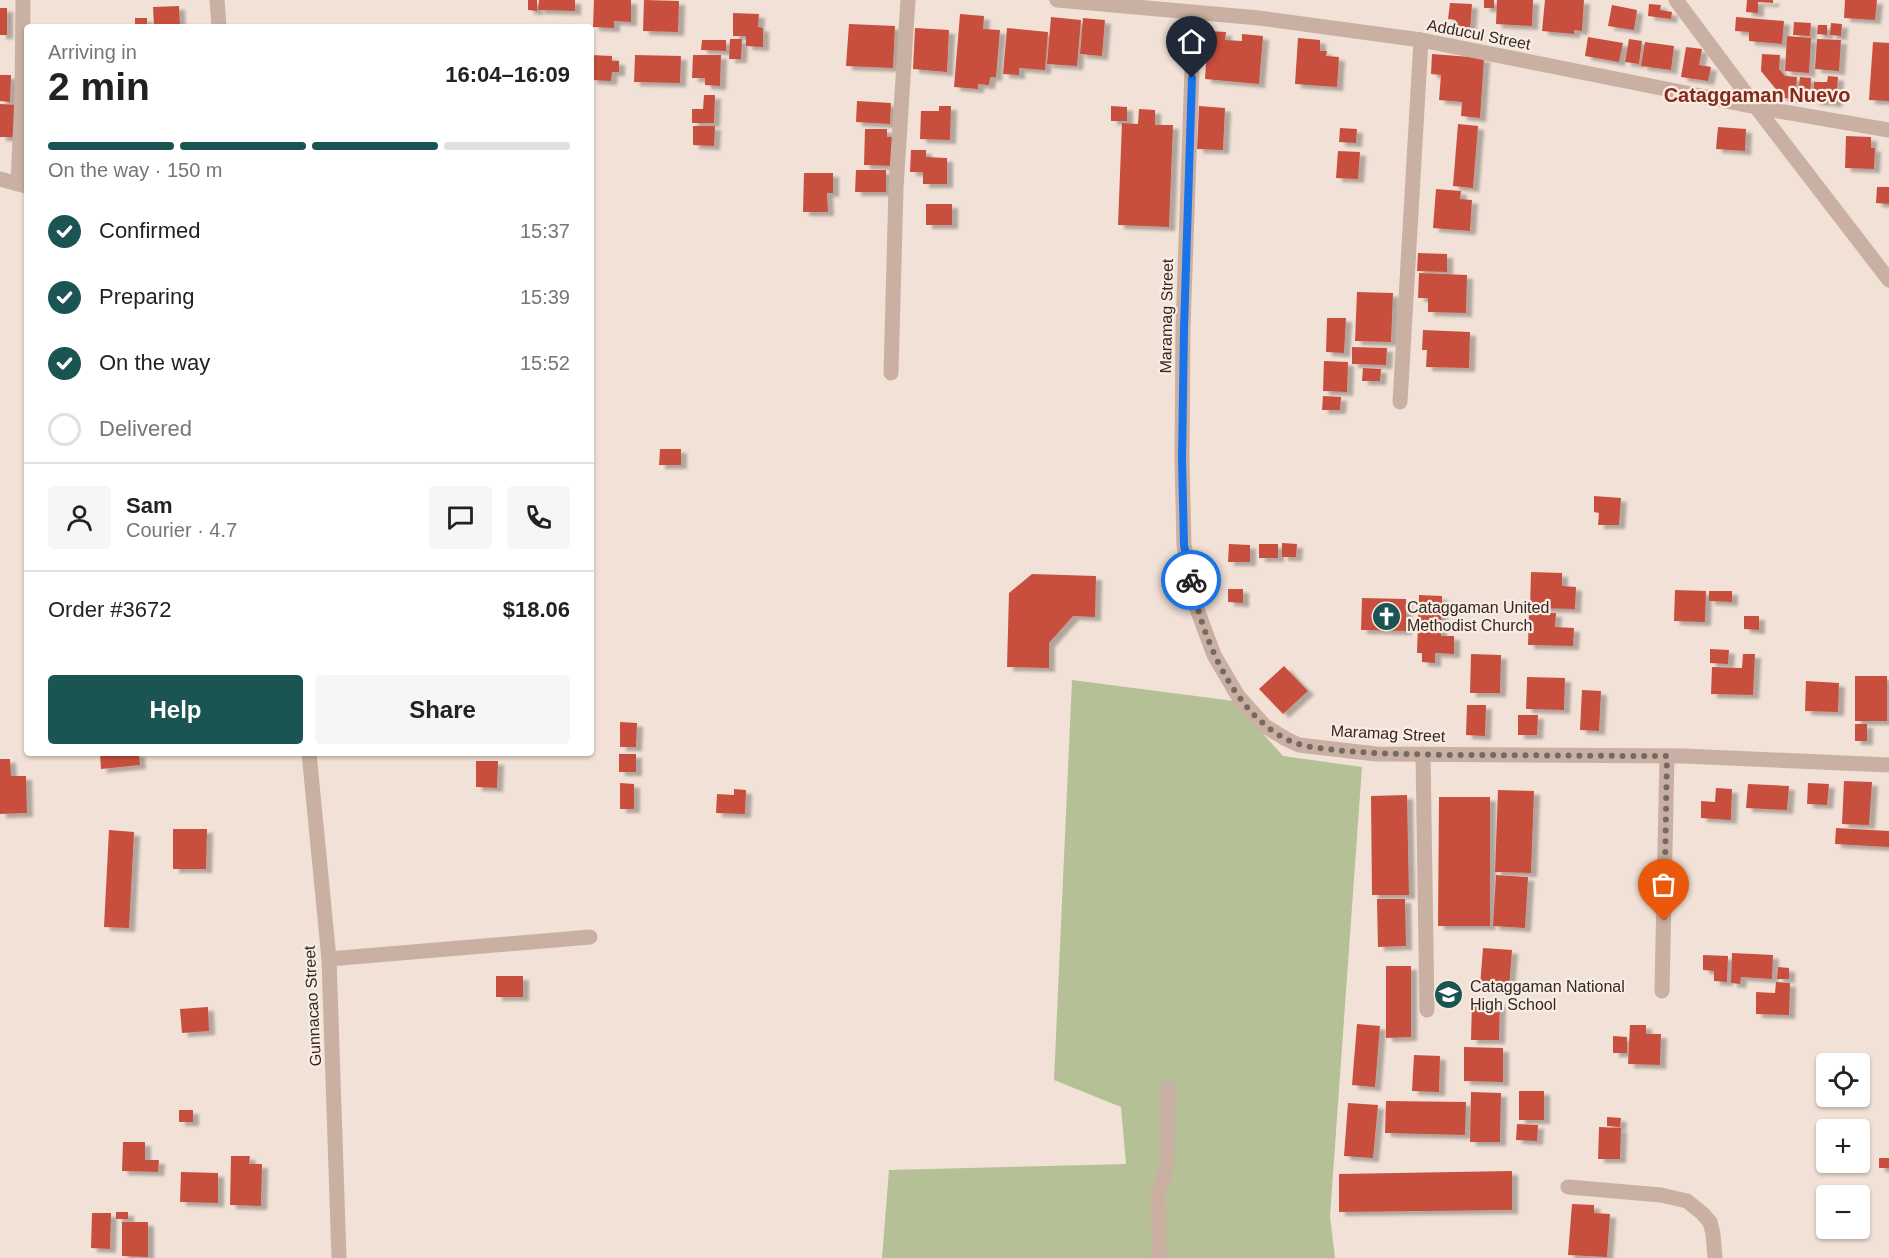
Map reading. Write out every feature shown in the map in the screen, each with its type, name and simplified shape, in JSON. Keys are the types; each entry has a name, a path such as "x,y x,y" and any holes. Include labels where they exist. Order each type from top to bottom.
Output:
{"street":[{"path":"0,179 23,185 23,0"},
{"path":"216,0 219,24"},
{"path":"891,373 896,188 908,0"},
{"name":"Adducul Street","path":"1057,0 1259,18 1421,40 1756,107 1889,130"},
{"path":"1676,0 1889,280"},
{"name":"Maramag Street","path":"1194,12 1184,316 1182,459 1184,545 1197,609 1214,655 1238,696 1265,726 1299,745 1376,754 1667,756 1889,765"},
{"path":"1400,402 1421,40"},
{"path":"1423,754 1427,1010"},
{"name":"Gunnacao Street","path":"309,756 329,959 339,1258"},
{"path":"1662,992 1667,756"},
{"path":"329,959 590,937"},
{"path":"1160,1258 1158,1193 1167,1159 1168,1089"},
{"path":"1568,1186 1662,1195 1687,1201 1702,1212 1710,1222 1715,1258"}],"green space":[{"path":"1072,680 1234,701 1283,756 1362,767 1330,1216 1335,1258 882,1258 889,1170 1126,1164 1121,1107 1054,1080"}],"building":[{"path":"528,0 537,0 537,11 528,10"},
{"path":"539,0 575,0 575,11 538,10"},
{"path":"594,0 631,0 631,22 614,21 614,28 594,27"},
{"path":"644,0 679,1 678,32 643,31"},
{"path":"1484,0 1494,0 1494,8 1484,8"},
{"path":"1497,0 1533,0 1532,26 1496,24"},
{"path":"1545,0 1584,0 1582,31 1574,30 1574,34 1542,31"},
{"path":"1747,0 1773,0 1773,3 1758,2 1758,13 1746,12"},
{"path":"1845,0 1877,0 1875,20 1844,18"},
{"path":"1450,3 1472,4 1470,30 1455,29 1456,20 1448,19"},
{"path":"1649,4 1661,5 1660,10 1672,12 1671,19 1648,16"},
{"path":"1612,5 1637,10 1634,30 1608,26"},
{"path":"179,6 180,24 154,24 153,7"},
{"path":"0,8 7,8 7,35 0,35"},
{"path":"733,13 759,14 758,27 763,28 763,47 746,46 746,36 733,36"},
{"path":"960,14 984,16 983,29 1000,30 996,77 990,77 989,85 978,84 978,89 954,87"},
{"path":"1051,17 1081,20 1077,66 1047,64"},
{"path":"1736,17 1784,21 1782,44 1749,41 1749,32 1735,31"},
{"path":"135,18 147,18 147,24 135,24"},
{"path":"1083,18 1105,20 1102,56 1080,54"},
{"path":"1794,22 1811,23 1810,36 1793,35"},
{"path":"1831,23 1842,24 1841,36 1830,35"},
{"path":"849,24 895,26 893,68 846,66"},
{"path":"1818,25 1827,25 1827,35 1817,34"},
{"path":"915,28 949,30 947,72 913,69"},
{"path":"1007,28 1048,32 1045,70 1019,68 1019,75 1003,74"},
{"path":"1208,31 1226,32 1225,40 1242,41 1242,34 1263,36 1259,84 1205,79"},
{"path":"1787,36 1811,38 1809,73 1785,71"},
{"path":"1588,37 1623,43 1619,62 1585,56"},
{"path":"1298,38 1320,40 1320,51 1327,51 1326,56 1339,57 1337,87 1295,84"},
{"path":"730,39 742,39 741,59 729,59"},
{"path":"1629,39 1642,41 1639,64 1625,62"},
{"path":"1817,39 1841,40 1839,71 1815,69"},
{"path":"702,40 726,40 726,51 701,50"},
{"path":"1645,42 1674,46 1671,70 1641,66"},
{"path":"1873,42 1889,43 1889,101 1869,100"},
{"path":"1686,47 1702,49 1699,65 1711,67 1708,81 1681,77"},
{"path":"1432,54 1484,58 1480,118 1461,116 1462,102 1439,100 1441,75 1431,74"},
{"path":"1762,54 1780,55 1779,69 1785,76 1797,77 1795,99 1783,98 1761,71"},
{"path":"594,55 612,56 612,61 619,61 619,72 612,72 611,81 594,80"},
{"path":"635,55 681,56 680,83 634,82"},
{"path":"693,55 721,55 720,86 705,85 705,78 692,78"},
{"path":"0,75 11,75 10,102 0,101"},
{"path":"1828,76 1838,77 1836,103 1813,101 1814,82 1827,82"},
{"path":"1800,77 1811,78 1810,99 1798,98"},
{"path":"704,95 715,95 714,123 692,123 692,109 703,109"},
{"path":"857,101 891,103 890,124 856,122"},
{"path":"0,104 20,105 19,137 0,137"},
{"path":"939,106 951,106 950,140 920,139 921,111 939,111"},
{"path":"1111,106 1127,107 1127,121 1111,121"},
{"path":"1199,106 1225,108 1223,150 1197,149"},
{"path":"1139,109 1155,110 1155,125 1173,125 1169,227 1118,225 1122,123 1138,124"},
{"path":"1458,124 1478,126 1473,188 1453,186"},
{"path":"693,126 715,126 714,146 693,145"},
{"path":"1718,127 1746,129 1745,151 1716,149"},
{"path":"1340,128 1357,129 1356,143 1339,142"},
{"path":"865,129 887,129 887,137 896,137 896,166 864,165"},
{"path":"1846,136 1871,137 1871,148 1875,148 1874,169 1845,168"},
{"path":"911,150 926,150 926,157 947,158 947,184 923,184 923,172 910,172"},
{"path":"1338,151 1360,152 1358,179 1336,178"},
{"path":"856,170 886,170 886,192 855,192"},
{"path":"804,173 833,173 833,193 827,193 828,212 803,212"},
{"path":"1877,187 1889,187 1889,204 1876,203"},
{"path":"1436,189 1461,191 1460,199 1472,200 1470,231 1433,228"},
{"path":"926,204 952,204 952,225 926,225"},
{"path":"1418,253 1447,254 1447,272 1417,271"},
{"path":"1419,273 1467,275 1466,313 1428,312 1428,298 1418,298"},
{"path":"1357,292 1393,293 1391,342 1355,341"},
{"path":"1327,318 1346,318 1344,353 1326,352"},
{"path":"1423,330 1470,332 1469,368 1426,367 1427,350 1422,350"},
{"path":"1352,347 1387,348 1386,365 1352,364"},
{"path":"1324,361 1348,362 1347,392 1323,391"},
{"path":"1363,368 1381,369 1380,381 1362,381"},
{"path":"1323,396 1341,397 1340,410 1322,410"},
{"path":"660,449 681,449 681,465 659,465"},
{"path":"1594,496 1621,498 1619,525 1598,525 1599,513 1594,512"},
{"path":"1282,543 1297,544 1296,557 1282,557"},
{"path":"1229,544 1250,545 1250,562 1228,562"},
{"path":"1259,544 1278,544 1278,558 1259,558"},
{"path":"1531,572 1562,573 1562,586 1576,587 1575,609 1530,608"},
{"path":"1032,574 1096,576 1095,617 1073,616 1049,643 1049,668 1007,667 1009,593"},
{"path":"1228,589 1243,589 1243,603 1228,602"},
{"path":"1675,590 1706,591 1705,622 1674,621"},
{"path":"1709,591 1732,591 1732,602 1709,601"},
{"path":"1419,595 1442,596 1441,636 1454,636 1454,654 1435,653 1435,663 1422,662 1422,653 1417,653"},
{"path":"1362,598 1406,599 1406,631 1361,630"},
{"path":"1529,612 1556,613 1555,627 1574,628 1573,646 1528,645"},
{"path":"1744,616 1759,616 1759,630 1744,629"},
{"path":"1710,649 1729,650 1728,664 1710,663"},
{"path":"1471,654 1501,655 1500,693 1470,693"},
{"path":"1743,654 1755,654 1753,695 1711,694 1712,667 1742,668"},
{"path":"1284,666 1308,691 1283,714 1259,689"},
{"path":"1855,676 1887,676 1887,721 1855,721"},
{"path":"1527,677 1565,678 1564,710 1526,709"},
{"path":"1806,681 1839,683 1838,712 1805,711"},
{"path":"1582,690 1601,691 1599,731 1580,730"},
{"path":"1467,705 1486,705 1485,736 1466,735"},
{"path":"1518,715 1538,715 1537,735 1518,735"},
{"path":"620,722 637,723 636,747 620,747"},
{"path":"1855,724 1867,724 1867,741 1855,741"},
{"path":"619,754 636,754 636,772 619,772"},
{"path":"100,756 139,756 140,765 101,769"},
{"path":"0,759 10,759 11,776 26,776 27,813 0,814"},
{"path":"476,761 498,761 497,788 476,787"},
{"path":"1844,781 1872,782 1869,825 1842,824"},
{"path":"620,783 634,784 634,809 620,809"},
{"path":"1808,783 1829,784 1827,805 1807,804"},
{"path":"1748,784 1789,786 1787,810 1746,808"},
{"path":"1716,788 1732,789 1731,820 1701,818 1701,801 1715,802"},
{"path":"734,789 746,790 745,814 716,813 717,794 734,795"},
{"path":"1498,790 1534,791 1531,873 1495,872"},
{"path":"1407,795 1409,895 1372,895 1371,796"},
{"path":"1439,797 1490,797 1490,926 1438,926"},
{"path":"1836,828 1889,831 1889,847 1835,844"},
{"path":"173,829 207,829 206,869 173,869"},
{"path":"109,830 134,832 129,928 104,927"},
{"path":"1496,875 1528,877 1525,928 1493,926"},
{"path":"1377,899 1405,899 1406,946 1378,947"},
{"path":"1483,948 1512,950 1509,988 1480,986"},
{"path":"1732,953 1773,955 1772,979 1741,977 1740,984 1731,983"},
{"path":"1703,955 1728,956 1727,982 1714,981 1714,971 1703,970"},
{"path":"1386,966 1411,966 1411,1037 1386,1038"},
{"path":"1778,967 1789,968 1789,979 1777,979"},
{"path":"496,976 523,976 523,997 496,997"},
{"path":"1776,982 1790,983 1789,1015 1756,1014 1756,992 1775,993"},
{"path":"1472,1001 1500,1002 1499,1040 1471,1040"},
{"path":"208,1007 209,1031 182,1033 180,1009"},
{"path":"1357,1024 1380,1026 1375,1087 1352,1085"},
{"path":"1630,1025 1646,1025 1646,1034 1661,1034 1660,1065 1628,1064"},
{"path":"1613,1036 1627,1037 1627,1053 1613,1053"},
{"path":"1464,1047 1503,1048 1503,1082 1464,1081"},
{"path":"1414,1055 1440,1056 1439,1092 1412,1091"},
{"path":"1519,1091 1544,1091 1544,1120 1519,1120"},
{"path":"1471,1092 1501,1093 1500,1142 1470,1142"},
{"path":"1386,1101 1466,1102 1465,1135 1385,1133"},
{"path":"1348,1103 1378,1105 1373,1158 1344,1156"},
{"path":"179,1110 193,1110 193,1122 179,1122"},
{"path":"1607,1117 1621,1118 1620,1127 1607,1126"},
{"path":"1517,1124 1538,1125 1537,1141 1516,1140"},
{"path":"1599,1127 1621,1128 1620,1159 1598,1159"},
{"path":"123,1142 145,1142 145,1160 159,1160 158,1172 122,1171"},
{"path":"231,1156 250,1156 249,1164 262,1164 261,1206 230,1205"},
{"path":"1879,1158 1889,1158 1889,1168 1879,1168"},
{"path":"1512,1171 1512,1210 1339,1212 1339,1174"},
{"path":"181,1172 218,1173 218,1203 180,1202"},
{"path":"1572,1204 1594,1205 1594,1213 1610,1214 1607,1257 1568,1255"},
{"path":"116,1212 128,1212 128,1219 116,1219"},
{"path":"92,1213 111,1213 110,1249 91,1248"},
{"path":"122,1222 148,1222 148,1257 122,1256"}],"way so far":[{"path":"1191,580 1197,609 1214,655 1238,696 1265,726 1299,745 1376,754 1667,756 1664,921"}],"place":[{"name":"Cataggaman United Methodist Church","path":"1386,616"},
{"name":"Cataggaman National High School","path":"1449,995"}],"district":[{"name":"Cataggaman Nuevo","path":"1757,95"}],"route":[{"path":"1191,580 1184,545 1182,459 1192,78"}]}
